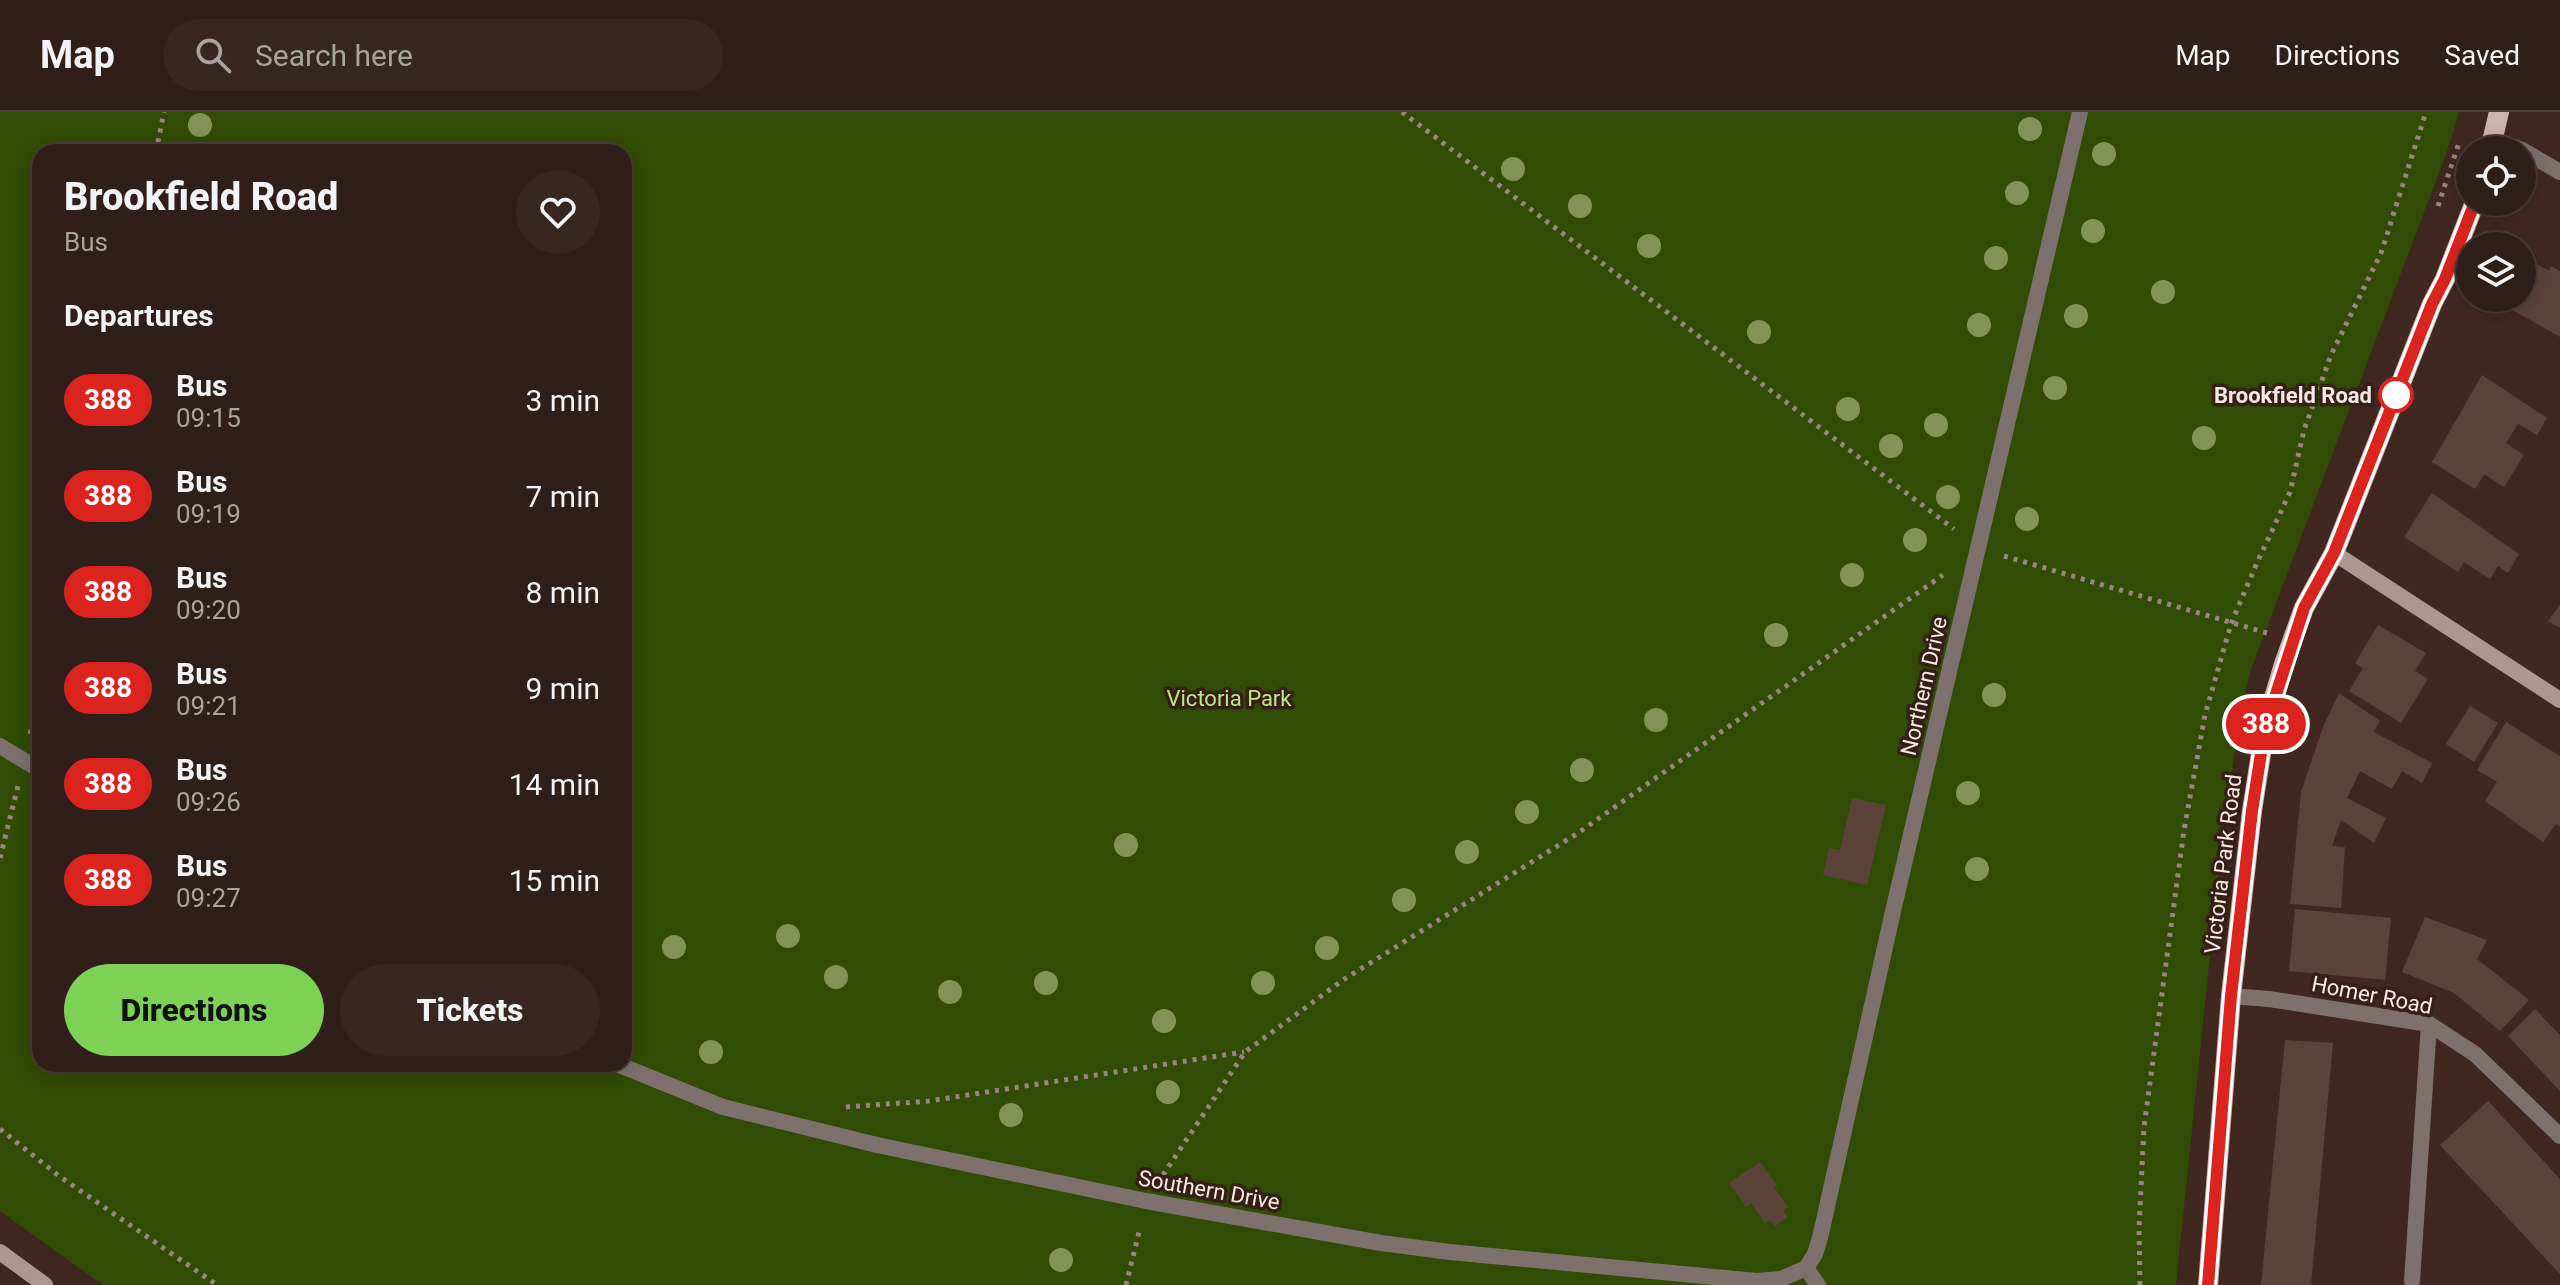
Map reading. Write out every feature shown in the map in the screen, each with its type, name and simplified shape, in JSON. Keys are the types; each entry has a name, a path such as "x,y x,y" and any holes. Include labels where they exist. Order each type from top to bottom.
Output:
{"main road":[{"path":"2492,136 2499,112"},
{"name":"Victoria Park Road","path":"2208,1285 2231,996 2252,811 2265,728 2304,608 2334,553 2470,216"},
{"path":"2334,553 2560,700"},
{"path":"0,1252 45,1285"}],"street":[{"name":"Northern Drive","path":"1806,1268 1820,1238 2080,112"},
{"path":"2536,158 2560,172"},
{"path":"0,746 32,766"},
{"name":"Homer Road","path":"2231,996 2429,1024 2475,1054 2560,1136"},
{"path":"2412,1281 2429,1024"},
{"name":"Southern Drive","path":"632,1070 723,1107 877,1145 1146,1201 1381,1243 1757,1281 1781,1279 1806,1268"},
{"path":"1806,1268 1818,1285"}],"path":[{"path":"158,144 164,112"},
{"path":"1402,112 1979,549 2276,635"},
{"path":"1126,1285 1146,1201 1245,1052 1343,980 1578,833 1979,549"},
{"path":"0,858 32,724"},
{"path":"838,1107 929,1101 1245,1052"},
{"path":"0,1129 59,1176 217,1285"}],"green space":[{"name":"Victoria Park","path":"0,112 2459,112 2448,149 2250,672 2238,728 2220,858 2176,1285 103,1285 0,1211"}],"building":[{"path":"2536,264 2549,271 2551,266 2560,271 2560,337 2516,312 2536,312"},
{"path":"2482,375 2547,418 2537,435 2518,424 2506,443 2524,455 2504,487 2484,474 2475,489 2432,462"},
{"path":"2432,493 2519,554 2508,573 2498,566 2490,579 2464,562 2458,572 2404,537"},
{"path":"2560,605 2560,628 2548,621"},
{"path":"2378,625 2426,653 2415,671 2428,679 2401,723 2349,691 2363,668 2355,663"},
{"path":"2339,693 2380,721 2374,732 2432,763 2422,783 2402,771 2392,789 2360,771 2347,798 2386,818 2374,843 2341,820 2332,846 2345,847 2341,908 2290,904 2301,792 2323,727"},
{"path":"2470,706 2498,723 2474,762 2446,744"},
{"path":"2506,722 2560,756 2560,827 2556,824 2543,842 2485,801 2497,782 2477,770"},
{"path":"1852,798 1886,805 1867,885 1823,875 1829,848 1840,850"},
{"path":"2295,909 2391,918 2385,980 2289,971"},
{"path":"2425,917 2487,940 2477,959 2529,1000 2500,1031 2454,993 2402,972"},
{"path":"2535,1009 2560,1035 2560,1091 2508,1036"},
{"path":"2285,1040 2333,1043 2311,1285 2261,1285"},
{"path":"2488,1101 2560,1179 2560,1274 2440,1145"},
{"path":"1760,1162 1788,1207 1783,1211 1788,1217 1775,1226 1770,1220 1765,1223 1751,1203 1746,1207 1729,1183"}],"bus line":[{"name":"388","path":"2208,1285 2231,996 2252,811 2265,728 2304,608 2334,553 2470,216"}],"place":[{"name":"Brookfield Road","path":"2396,395"}]}
